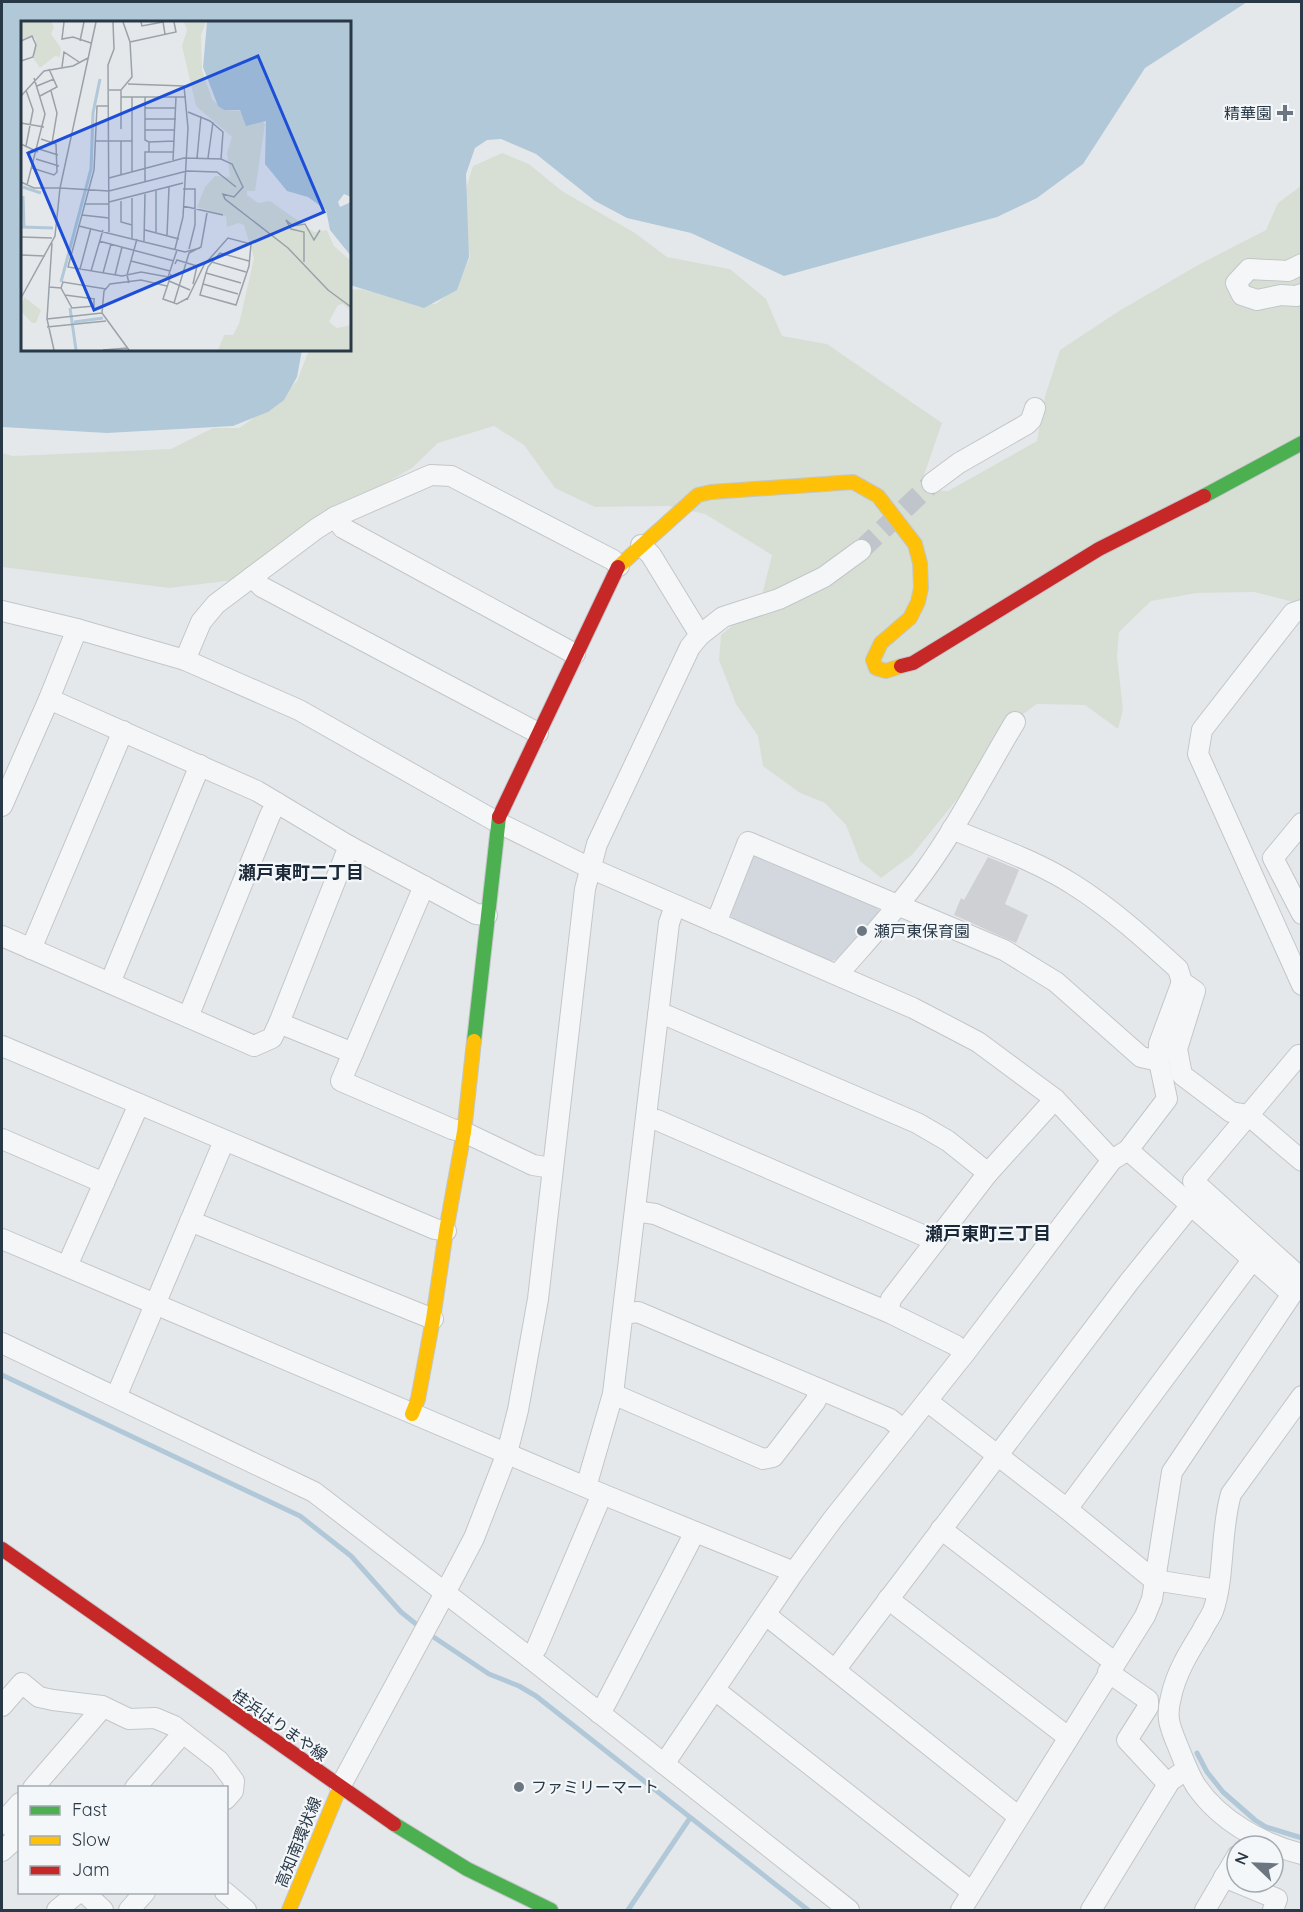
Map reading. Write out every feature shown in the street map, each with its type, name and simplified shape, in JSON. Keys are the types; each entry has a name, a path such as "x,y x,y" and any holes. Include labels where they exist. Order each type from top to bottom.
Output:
{"street":[{"path":"1302,264 1288,270 1249,269 1236,283 1242,295 1257,300 1302,294"},
{"path":"932,483 959,463 1027,424 1035,408"},
{"path":"412,1414 418,1399 433,1319 464,1132 497,822 575,654 619,566 698,495 711,492 853,482 878,496 915,544 920,563 921,588 918,602 910,618 881,643 874,653 873,660 876,668 886,671 913,663 1099,549 1214,491 1302,443"},
{"path":"185,660 201,622 216,604 335,517 431,475 451,476 593,549 619,566"},
{"path":"335,517 343,528 575,654"},
{"path":"641,545 651,555 699,634"},
{"path":"333,1801 474,1538 507,1453 518,1410 538,1299 584,901 597,844 690,648 699,634 723,617 779,599 825,577 861,550"},
{"path":"252,577 262,587 538,733"},
{"path":"1302,610 1293,613 1202,730 1198,754 1302,986"},
{"path":"2,611 77,629 185,660 299,710 497,822 590,868 838,974 913,1008 978,1042 1055,1099 1120,1155 1191,1204 1292,1294 1172,1472 1152,1599 1145,1616 1111,1667 961,1911"},
{"path":"2,806 77,629"},
{"path":"49,699 257,791 350,846 424,886 476,914 487,915"},
{"path":"838,974 899,905 925,871 1015,722"},
{"path":"31,949 123,731"},
{"path":"110,983 200,765"},
{"path":"188,1017 270,815 277,803"},
{"path":"1302,823 1273,858 1302,914"},
{"path":"664,1764 794,1572 833,1519 1120,1155 1167,1099 1159,1061 1159,1044 1182,982 1179,969 1113,912 1073,884 952,829"},
{"path":"716,923 748,842 1004,950 1056,982 1142,1057 1159,1061"},
{"path":"2,936 254,1046 272,1038 350,846"},
{"path":"424,886 341,1080 452,1129 464,1132 533,1165 552,1168"},
{"path":"530,1658 537,1647 594,1490 613,1394 669,923 675,906"},
{"path":"1182,982 1195,992 1177,1049 1182,1075 1231,1112 1248,1115 1302,1161"},
{"path":"658,1015 668,1016 917,1124 948,1141 988,1173"},
{"path":"279,1023 353,1053"},
{"path":"2,1046 435,1229 446,1231"},
{"path":"1302,1055 1299,1055 1192,1181 1302,1279"},
{"path":"888,1312 891,1299 988,1173 1055,1099"},
{"path":"67,1266 139,1104"},
{"path":"646,1120 657,1120 935,1242"},
{"path":"2,1139 104,1183"},
{"path":"116,1397 224,1141"},
{"path":"835,1670 1129,1282 1191,1204"},
{"path":"635,1211 655,1214 888,1312 955,1345 965,1353"},
{"path":"190,1221 433,1319"},
{"path":"2,1239 412,1414 794,1572"},
{"path":"1067,1509 1253,1259"},
{"path":"623,1314 638,1312 890,1419 904,1430"},
{"path":"2,1343 314,1492 530,1658 849,1911"},
{"path":"613,1394 763,1459 773,1457 815,1402 821,1390"},
{"path":"1241,1834 1197,1787 1187,1769 1167,1720 1170,1697 1180,1669 1213,1611 1218,1590 1226,1512 1231,1494 1302,1396"},
{"path":"927,1401 1067,1509 1154,1580 1218,1590"},
{"path":"941,1529 1111,1667 1148,1700 1148,1707 1127,1740 1168,1784"},
{"path":"599,1713 695,1532"},
{"name":"桂浜はりまや線","path":"2,1549 333,1801 420,1841 467,1869 551,1911"},
{"path":"888,1599 1068,1737"},
{"path":"766,1615 1018,1817"},
{"path":"2,1706 22,1683 39,1696 53,1701 103,1707 129,1719 155,1718 174,1725 219,1761 234,1781 233,1791 228,1797"},
{"path":"715,1690 972,1892"},
{"path":"35,1786 103,1707"},
{"path":"137,1786 183,1733"},
{"path":"1091,1911 1168,1784 1187,1769"},
{"name":"高知南環状線","path":"289,1911 333,1801"},
{"path":"18,1805 3,1820 18,1833"},
{"path":"2,1851 18,1837"},
{"path":"1285,1849 1302,1854"},
{"path":"1205,1911 1224,1877 1277,1899 1273,1911"},
{"path":"57,1911 80,1894"},
{"path":"82,1894 104,1911"},
{"path":"129,1911 144,1894"},
{"path":"226,1894 246,1911"}],"shaded area":[{"path":"502,153 529,164 562,191 635,233 667,257 730,269 766,299 782,336 827,344 942,423 923,478 931,490 948,491 1037,441 1045,396 1060,350 1119,311 1198,265 1266,230 1278,203 1301,186 1301,604 1254,592 1197,593 1151,601 1119,632 1117,656 1123,710 1118,729 1085,705 1037,704 1004,728 991,757 912,855 881,878 860,861 846,825 825,803 800,793 763,766 758,736 736,704 719,660 721,635 760,603 772,555 705,514 668,506 595,507 555,488 524,445 494,426 438,443 412,468 312,526 234,580 169,588 2,567 2,453 13,456 171,449 213,428 239,428 277,402 297,381 309,351 351,351 351,290 361,289 410,303 436,304 457,287 470,257 460,207 473,166"},
{"path":"761,855 876,902 880,915 841,958 828,962 733,920 727,908 748,859"}],"water":[{"path":"2,2 1247,2 1145,68 1083,164 1037,198 997,217 784,276 691,233 627,218 595,201 536,154 501,139 487,140 475,148 466,174 469,257 457,290 424,308 351,285 351,21 21,21 21,351 302,351 297,377 284,400 268,412 233,426 107,433 2,427"}],"building":[{"path":"988,857 1019,870 1005,904 1028,915 1016,943 954,915 961,898 964,900"}],"waterway":[{"path":"2,1375 300,1516 351,1556 401,1612 421,1628"},
{"path":"429,1634 489,1674 519,1686 536,1696 808,1910"},
{"path":"1197,1753 1207,1772 1223,1792 1255,1820 1266,1827 1302,1838"},
{"path":"628,1910 690,1818"}],"tunnel":[{"path":"861,550 932,483"}],"traffic: fast":[{"path":"1204,496 1302,443"},
{"path":"474,1041 499,817"},
{"path":"394,1824 467,1869 551,1910"}],"traffic: slow":[{"path":"618,567 698,495 711,492 853,482 878,496 915,544 920,563 921,588 918,602 910,618 881,643 873,660 876,668 886,671 901,666"},
{"path":"412,1414 418,1399 433,1319 464,1132 474,1041"},
{"path":"289,1910 340,1787"}],"traffic: jam":[{"path":"901,666 913,663 1099,549 1204,496"},
{"path":"499,817 618,567"},
{"path":"2,1549 394,1824"}],"place":[{"name":"精華園","path":"1285,113"},
{"name":"瀬戸東保育園","path":"862,931"},
{"name":"ファミリーマート","path":"519,1787"}],"district":[{"name":"瀬戸東町二丁目","path":"301,872"},
{"name":"瀬戸東町三丁目","path":"988,1233"}]}
